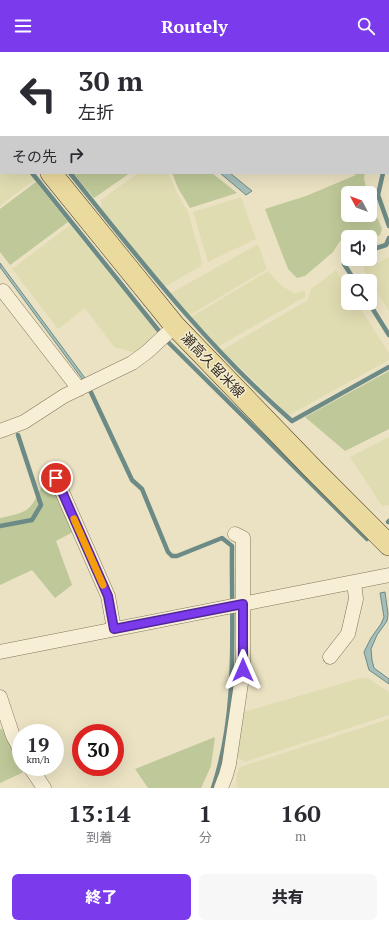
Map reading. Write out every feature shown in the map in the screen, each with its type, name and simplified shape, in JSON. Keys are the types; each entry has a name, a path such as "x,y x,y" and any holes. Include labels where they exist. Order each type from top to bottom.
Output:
{"main road":[{"name":"瀬高久留米線","path":"52,174 175,326 312,468 389,545"}],"street":[{"path":"4,292 79,389"},
{"path":"0,431 24,422 64,396 132,363 147,352 175,326"},
{"path":"56,478 108,596 114,629"},
{"path":"221,788 229,764 243,670 242,538 235,534"},
{"path":"0,652 389,575"},
{"path":"330,657 348,634 356,599 354,582"},
{"path":"0,697 12,733"},
{"path":"36,776 44,788"}],"shaded area":[{"path":"0,174 29,174 34,180 0,206"},
{"path":"137,174 168,174 188,212 202,261 201,266 164,287 101,208 101,200"},
{"path":"241,197 256,239 208,262 193,212"},
{"path":"70,225 158,334 136,353 114,347 85,308 58,329 12,269"},
{"path":"258,244 267,269 190,315 171,293"},
{"path":"389,257 389,311 377,292 377,274 366,274 364,271 365,266 377,266 377,263"},
{"path":"336,270 341,278 341,310 361,310 389,353 389,360 289,415 222,350 308,300 311,289"},
{"path":"268,271 282,286 294,293 305,291 305,297 219,346 191,317"},
{"path":"389,437 389,505 382,506 350,457"},
{"path":"361,678 368,678 389,692 389,715 245,762 239,758 236,751 244,712"},
{"path":"389,719 389,788 238,788 236,785 237,774 240,767"}],"green space":[{"path":"74,174 129,174 94,198"},
{"path":"172,174 213,174 237,193 190,208 178,188"},
{"path":"354,174 365,174 366,186 341,186 341,222 377,222 377,217 382,229 380,235 377,236 377,230 341,230 341,241 333,252 305,276 297,278 288,269 265,209 306,196 356,175"},
{"path":"36,182 68,222 10,265 0,252 0,209"},
{"path":"389,371 389,429 345,451 305,417"},
{"path":"43,483 54,487 75,531 56,541 72,585 55,598 32,570 0,585 0,518 18,514 28,508 35,499"},
{"path":"0,729 5,730 12,745 12,776 15,776 0,783"},
{"path":"215,737 211,766 201,788 148,788 135,769"}],"water":[{"path":"221,174 231,174 252,191 246,195"},
{"path":"0,263 86,379 83,380 0,267"},
{"path":"385,592 388,614 387,621 377,635 371,649 374,668 389,679 389,684 369,670 364,652 384,617 380,593"}],"waterway":[{"path":"33,174 159,331"},
{"path":"71,174 175,302 232,364 292,421 389,367"},
{"path":"383,174 378,195 389,226"},
{"path":"377,248 386,245 389,238"},
{"path":"345,266 350,274"},
{"path":"373,310 389,335"},
{"path":"166,340 367,539"},
{"path":"88,386 132,480 142,489 168,552 172,556 177,556 222,538 232,546 232,668 230,698 227,729 213,788"},
{"path":"0,526 32,520 41,505 18,435"}],"slow traffic":[{"path":"74,519 103,585"}],"route":[{"path":"56,478 108,596 114,629 243,604 243,670"}]}
